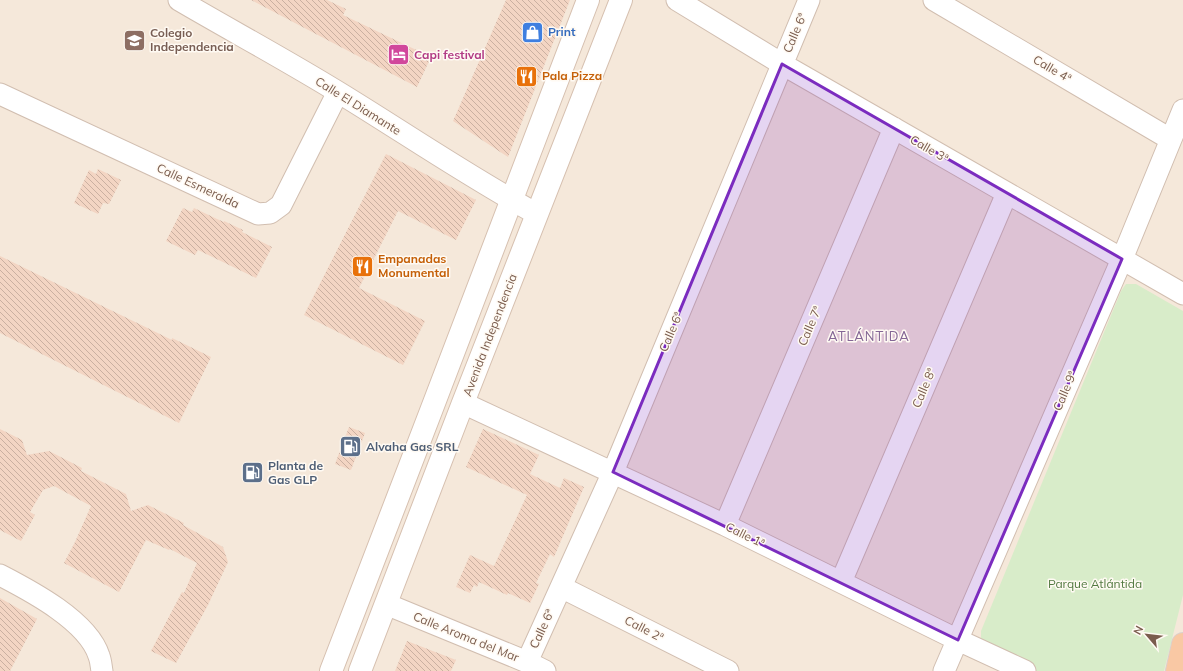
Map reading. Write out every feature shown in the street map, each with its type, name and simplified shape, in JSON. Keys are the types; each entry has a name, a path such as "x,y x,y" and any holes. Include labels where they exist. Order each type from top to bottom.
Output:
{"highway":[{"path":"1177,671 1183,644"}],"main road":[{"path":"331,671 432,411 588,0"},
{"name":"Avenida Independencia","path":"360,671 621,0"}],"street":[{"name":"Calle El Diamante","path":"179,0 338,92 405,136 537,214"},
{"name":"Calle 3ª","path":"677,0 782,64 1183,294"},
{"name":"Calle 6ª","path":"527,662 613,472 809,0"},
{"name":"Calle 4ª","path":"934,0 1170,139"},
{"name":"Calle Esmeralda","path":"0,94 258,214 270,213 280,205 338,92"},
{"name":"Calle 9ª","path":"944,671 1122,259 1183,110"},
{"name":"Calle 7ª","path":"725,525 894,128"},
{"name":"Calle 8ª","path":"841,582 1007,193"},
{"name":"Calle 1ª","path":"463,403 725,525 1024,671"},
{"path":"0,575 32,592 59,609 86,634 99,655 102,671"},
{"name":"Calle 2ª","path":"561,587 728,671"},
{"name":"Calle Aroma del Mar","path":"386,604 527,662 545,671"}],"highlighted area":[{"path":"782,64 1122,259 958,640 613,472"}],"shaded area":[{"path":"0,0 1183,0 1183,671 0,671"}],"green space":[{"name":"Parque Atlántida","path":"1126,284 1136,284 1183,311 1183,595 1164,671 1036,671 983,645 981,631 1121,291"}],"building":[{"path":"251,0 327,0 346,9 343,15 431,57 417,87"},
{"path":"506,0 570,0 508,157 453,121"},
{"path":"386,154 476,200 456,240 398,211 359,288 425,321 403,365 304,315"},
{"path":"98,169 121,180 109,204 103,203 98,214 74,203 89,170 96,174"},
{"path":"183,208 192,212 194,208 224,221 272,247 256,278 198,250 195,255 166,241"},
{"path":"0,256 172,340 172,338 211,357 179,423 0,333"},
{"path":"349,427 365,433 351,470 335,464"},
{"path":"0,429 22,440 27,455 49,451 82,468 81,471 126,494 131,511 148,505 184,523 183,525 223,547 228,562 208,605 176,663 151,651 182,592 184,593 197,563 170,549 169,550 146,540 119,592 64,563 91,506 54,486 43,490 30,512 35,515 21,541 0,530"},
{"path":"483,429 539,455 530,474 560,488 564,478 584,487 554,557 550,554 536,583 539,584 530,603 508,593 507,595 479,582 477,587 474,585 470,593 456,587 470,555 494,566 527,495 466,467"},
{"path":"0,598 37,619 10,671 0,671"},
{"path":"407,641 456,660 451,671 395,671"}],"place":[{"name":"Print","path":"532,32"},
{"name":"Colegio Independencia","path":"134,40"},
{"name":"Capi festival","path":"399,55"},
{"name":"Pala Pizza","path":"527,76"},
{"name":"Empanadas Monumental","path":"363,266"},
{"name":"Alvaha Gas SRL","path":"351,447"},
{"name":"Planta de Gas GLP","path":"253,473"}],"district":[{"name":"ATLÁNTIDA","path":"869,336"}]}
